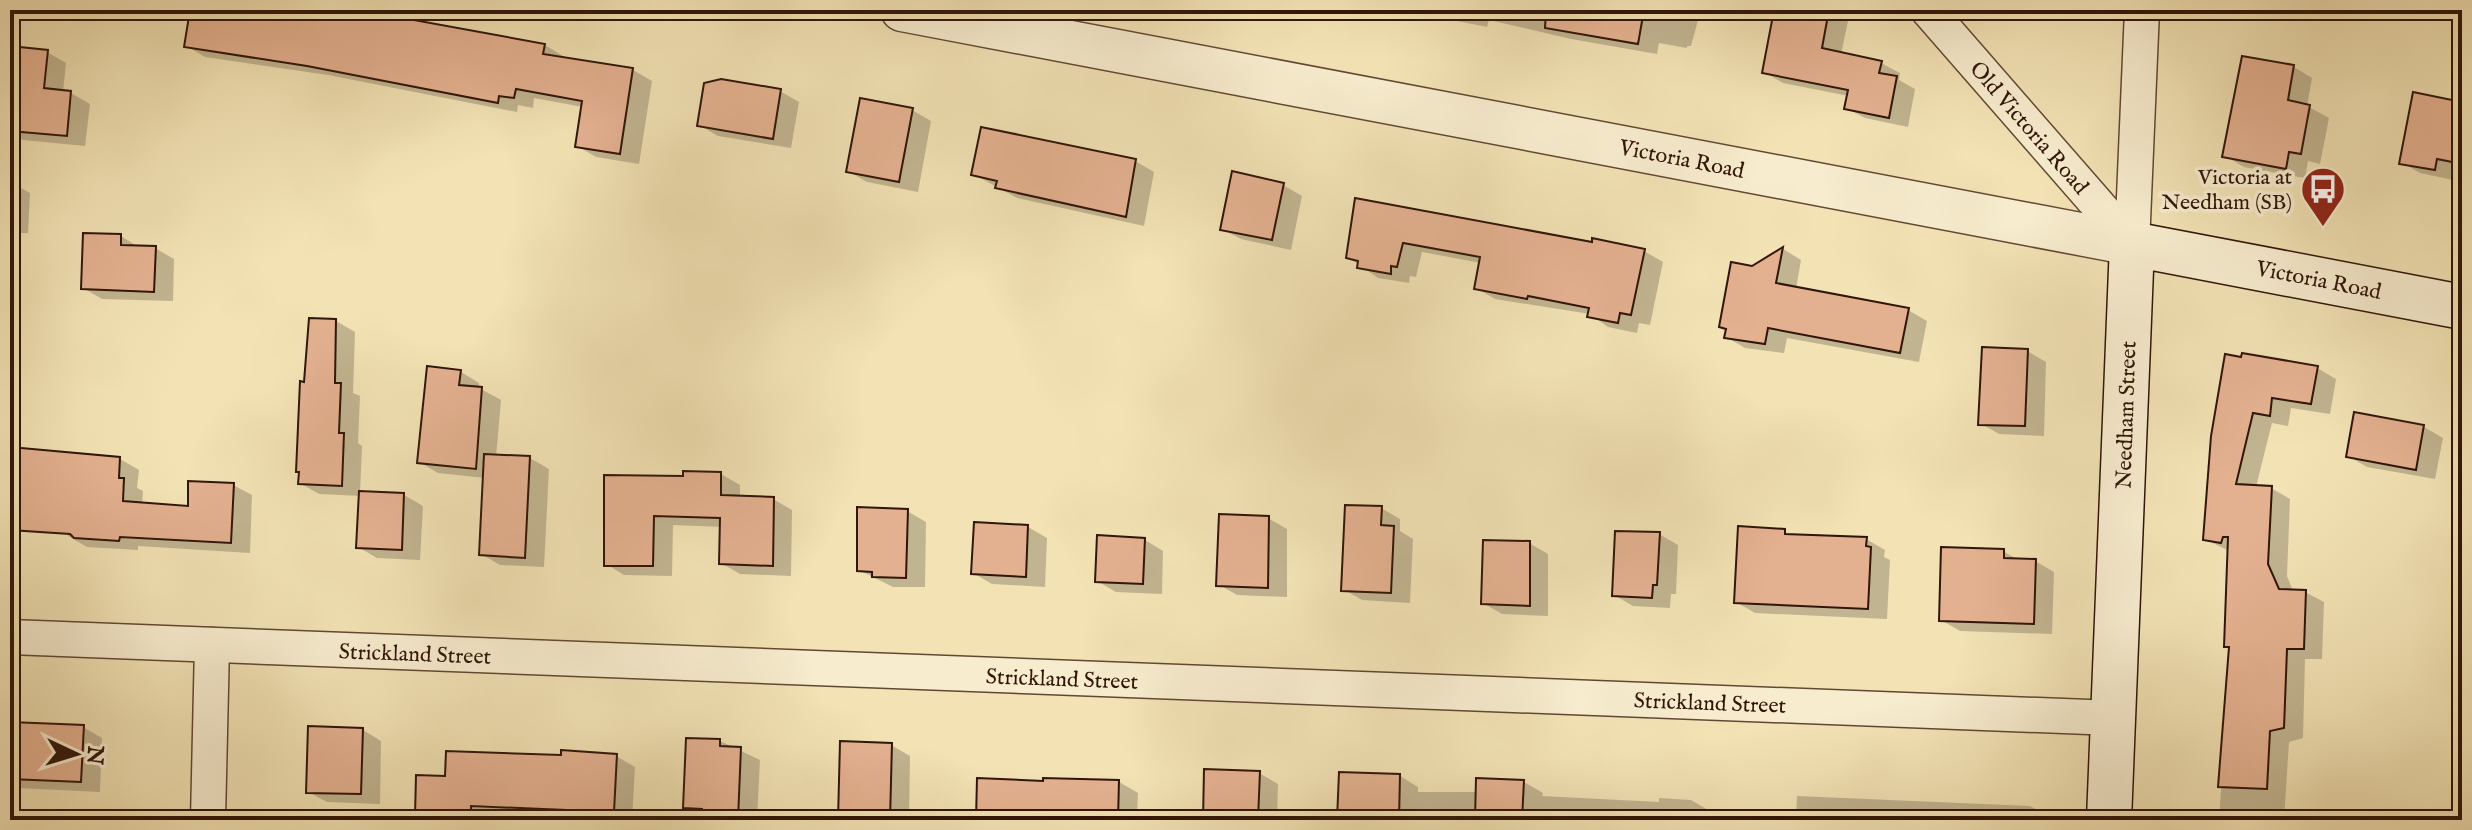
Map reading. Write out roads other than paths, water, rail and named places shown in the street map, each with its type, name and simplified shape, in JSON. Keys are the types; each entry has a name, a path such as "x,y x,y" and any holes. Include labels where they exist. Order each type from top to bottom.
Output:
{"main road":[{"name":"Victoria Road","path":"2132,244 2462,307"},
{"name":"Needham Street","path":"2109,820 2132,244"}],"street":[{"name":"Victoria Road","path":"902,10 2132,244"},
{"name":"Old Victoria Road","path":"1928,10 2132,244"},
{"name":"Needham Street","path":"2132,244 2142,10"},
{"name":"Strickland Street","path":"10,637 2114,718"},
{"path":"208,820 212,645"}],"place":[{"name":"Victoria at Needham (SB)","path":"2323,228"}]}
